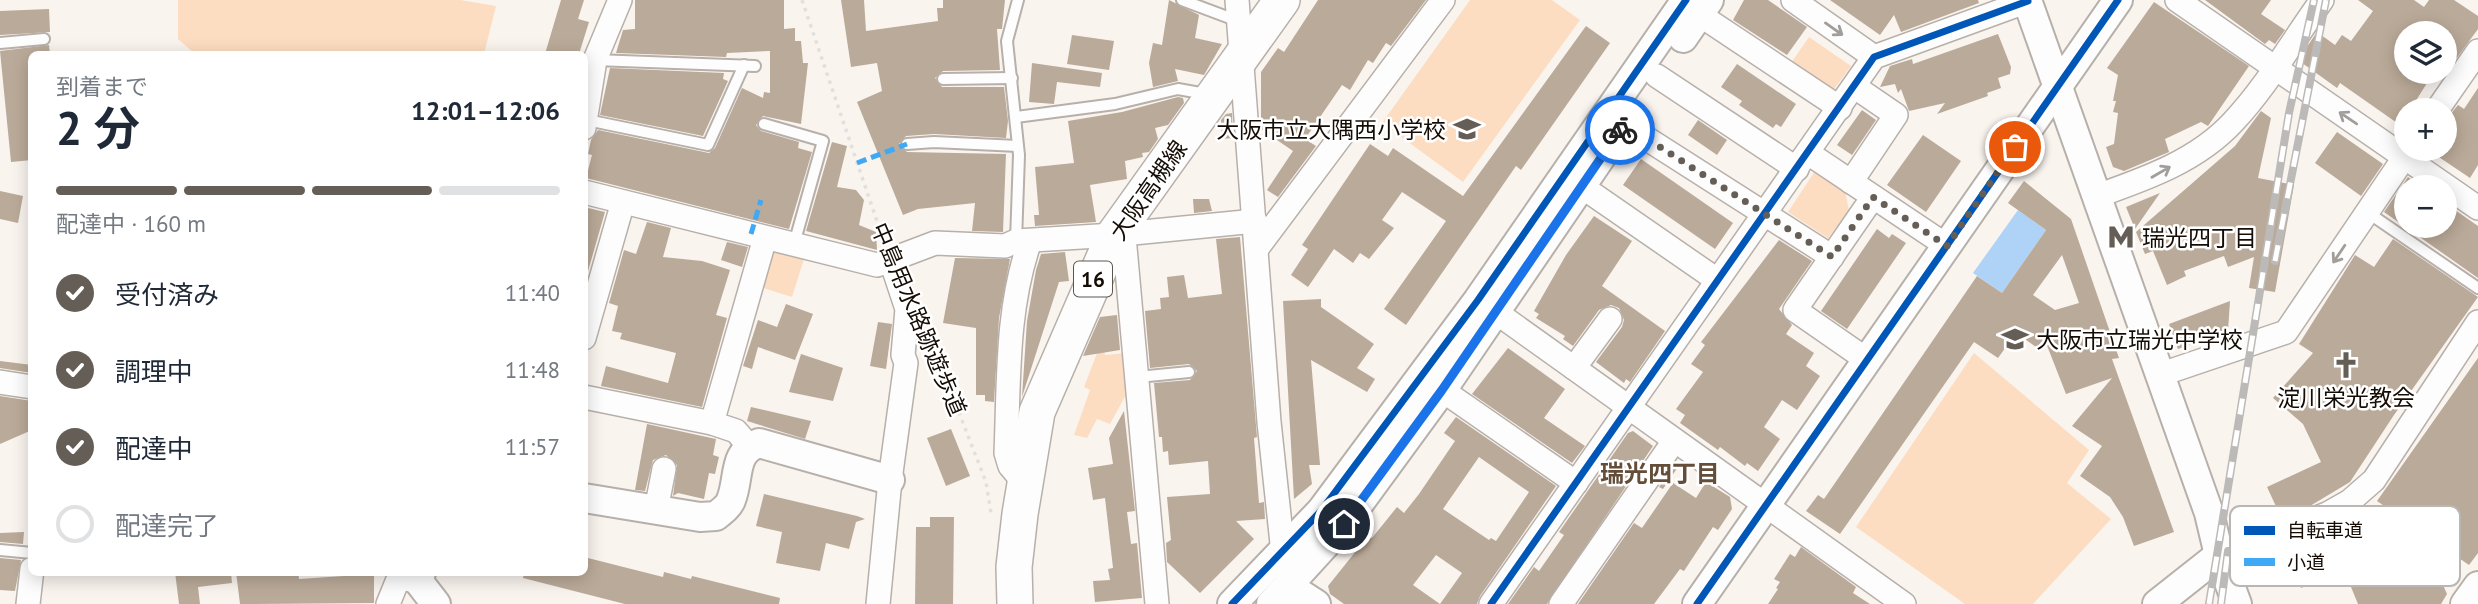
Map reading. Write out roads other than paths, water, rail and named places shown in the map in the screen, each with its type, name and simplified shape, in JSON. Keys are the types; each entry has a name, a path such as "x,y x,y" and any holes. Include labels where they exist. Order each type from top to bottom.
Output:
{"main road":[{"name":"大阪高槻線","path":"1015,604 1014,567 1037,412 1120,231 1282,0"}],"street":[{"path":"588,110 595,60 620,0"},
{"path":"1258,247 1443,0"},
{"path":"1793,0 1874,57"},
{"path":"1697,604 2118,0"},
{"path":"2177,0 2274,68 2394,145"},
{"path":"2097,196 2146,180 2202,148 2233,123 2322,0"},
{"path":"1491,604 1874,57 2028,1 2209,513 2219,555 2230,585"},
{"path":"1232,604 1321,511 1581,187 1657,76 1698,5"},
{"path":"1698,5 1840,108"},
{"path":"1280,595 1344,524 1442,390 1486,305 1698,5"},
{"path":"1238,10 1258,247 1269,422 1283,553 1280,595"},
{"path":"2445,98 2478,51"},
{"path":"1657,76 1802,161 1851,182 1947,246"},
{"path":"1851,182 1896,115 1855,87"},
{"path":"1624,124 1832,257"},
{"path":"2159,375 2286,332 2402,161"},
{"path":"2417,161 2478,208"},
{"path":"1581,187 1717,280"},
{"path":"588,193 877,265 935,243 1005,246 1023,241 1120,231 1255,221"},
{"path":"1867,360 1795,310 1873,197"},
{"path":"588,324 623,202"},
{"path":"1120,231 1138,377 1157,604"},
{"path":"712,423 765,238"},
{"path":"1023,241 1012,316 1006,453 1010,466 1025,484"},
{"path":"877,604 906,363 902,355 908,320 891,261"},
{"path":"1486,305 1903,604"},
{"path":"1574,368 1610,319"},
{"path":"2341,506 2374,480 2478,322"},
{"path":"0,382 28,386"},
{"path":"1442,390 1576,483"},
{"path":"588,398 712,423 736,431 749,446"},
{"path":"1561,604 1674,441"},
{"path":"588,499 656,510 716,516 731,502 741,455 749,446 759,443 890,480"},
{"path":"656,510 664,469"},
{"path":"2157,604 2219,555 2230,551"},
{"path":"28,604 31,576"},
{"path":"388,604 399,577 425,586"},
{"path":"2230,586 2237,604"},
{"path":"2465,604 2478,586"},
{"path":"1280,595 1316,604"}],"lane":[{"path":"1018,0 1007,41 1016,117 1023,241"},
{"path":"1182,0 1238,10"},
{"path":"0,43 44,39"},
{"path":"588,124 708,145 750,66 595,60"},
{"path":"943,79 1012,78"},
{"path":"1016,117 1115,104 1178,89 1215,95"},
{"path":"764,124 823,141 794,245"},
{"path":"907,144 934,142 1018,146"},
{"path":"2367,212 2478,288"},
{"path":"1138,377 1189,372"},
{"path":"0,550 28,553"}],"water":[{"path":"2018,210 2046,230 2002,293 1973,273"}],"railway":[{"path":"2209,604 2289,113 2314,0"},
{"path":"2275,261 2326,0"},
{"path":"2221,604 2228,551"}],"place":[{"name":"大阪市立大隅西小学校","path":"1467,129"},
{"name":"瑞光四丁目","path":"2121,237"},
{"name":"大阪市立瑞光中学校","path":"2015,339"},
{"name":"淀川栄光教会","path":"2346,365"}],"district":[{"name":"瑞光四丁目","path":"1660,473"}]}
